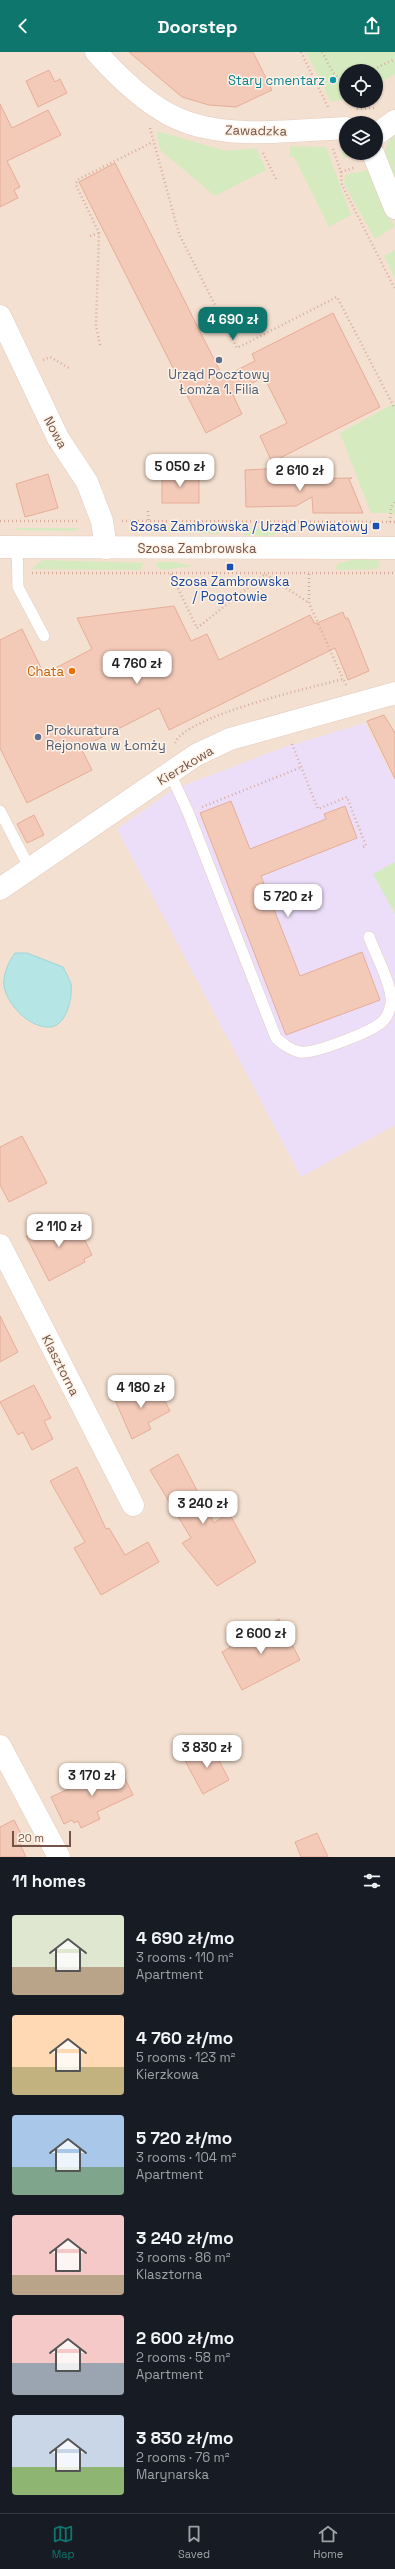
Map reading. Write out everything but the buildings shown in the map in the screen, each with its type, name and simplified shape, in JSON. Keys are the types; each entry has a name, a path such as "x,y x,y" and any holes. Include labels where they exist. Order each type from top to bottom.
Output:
{"street":[{"name":"Zawadzka","path":"96,52 144,97 167,113 189,123 240,132 335,122"},
{"path":"381,160 395,208"},
{"name":"Nowa","path":"0,316 58,438 87,482 102,522 106,548"},
{"name":"Szosa Zambrowska","path":"8,547 394,548"},
{"name":"Kierzkowa","path":"0,889 196,755 230,739 395,693"},
{"name":"Klasztorna","path":"0,1245 133,1505"},
{"path":"0,1746 59,1857"}],"lane":[{"path":"8,547 19,573 18,588 44,636"},
{"path":"170,773 178,787 276,1038 283,1044 300,1052 313,1051 374,1027 384,1020 391,1001 389,989 369,937"},
{"path":"0,811 30,869"}],"path":[{"path":"301,52 335,122 342,185 395,289"},
{"path":"322,52 339,79"},
{"path":"383,65 395,59"},
{"path":"335,122 387,114"},
{"path":"154,123 150,128 153,142 179,234 237,348 337,297 395,409"},
{"path":"100,345 96,326 99,233 76,185 77,180 153,142"},
{"path":"261,150 277,181"},
{"path":"90,236 99,233"},
{"path":"390,522 391,507 395,502"},
{"path":"148,511 149,520"},
{"path":"0,521 102,522 149,520 395,522"},
{"path":"19,573 150,572 171,574 395,574"},
{"path":"171,574 197,628 264,574"},
{"path":"264,574 309,603"},
{"path":"309,574 309,603 343,679"},
{"path":"291,741 318,809 347,797 366,846 361,848"},
{"path":"188,812 302,767"}],"shaded area":[{"path":"0,52 395,52 395,1857 0,1857"},
{"path":"365,723 392,776 395,774 395,1125 301,1177 117,829 172,790 282,748"}],"green space":[{"name":"Stary cmentarz","path":"306,52 395,52 395,74 383,81 383,64 339,64 339,100 331,102"},
{"path":"157,131 226,151 256,148 266,170 215,196 160,150"},
{"path":"395,133 395,184 385,158 385,153 390,140"},
{"path":"290,146 326,147 351,215 329,227 294,157 289,157"},
{"path":"369,170 394,227 375,239 344,184 345,175"},
{"path":"395,250 395,278 384,256"},
{"path":"395,403 395,518 394,513 371,513 340,433"},
{"path":"220,527 219,534 157,531 157,528"},
{"path":"15,528 80,528 73,531 18,530"},
{"path":"244,528 297,528 267,536 244,535"},
{"path":"362,558 380,561 378,569 338,570 336,567 339,563"},
{"path":"43,560 144,563 140,570 31,569"},
{"path":"157,562 175,562 194,566 162,570 156,566"},
{"path":"395,862 395,914 373,874"}],"water":[{"path":"15,953 27,953 63,967 71,984 71,997 67,1012 59,1023 54,1026 40,1026 34,1023 21,1014 11,1003 5,990 4,981 8,966"}],"place":[{"name":"Stary cmentarz","path":"333,80"},
{"name":"Urząd Pocztowy Łomża 1. Filia","path":"219,360"},
{"name":"Szosa Zambrowska / Urząd Powiatowy","path":"376,526"},
{"name":"Szosa Zambrowska / Pogotowie","path":"230,567"},
{"name":"Chata","path":"72,671"},
{"name":"Prokuratura Rejonowa w Łomży","path":"38,737"}]}
